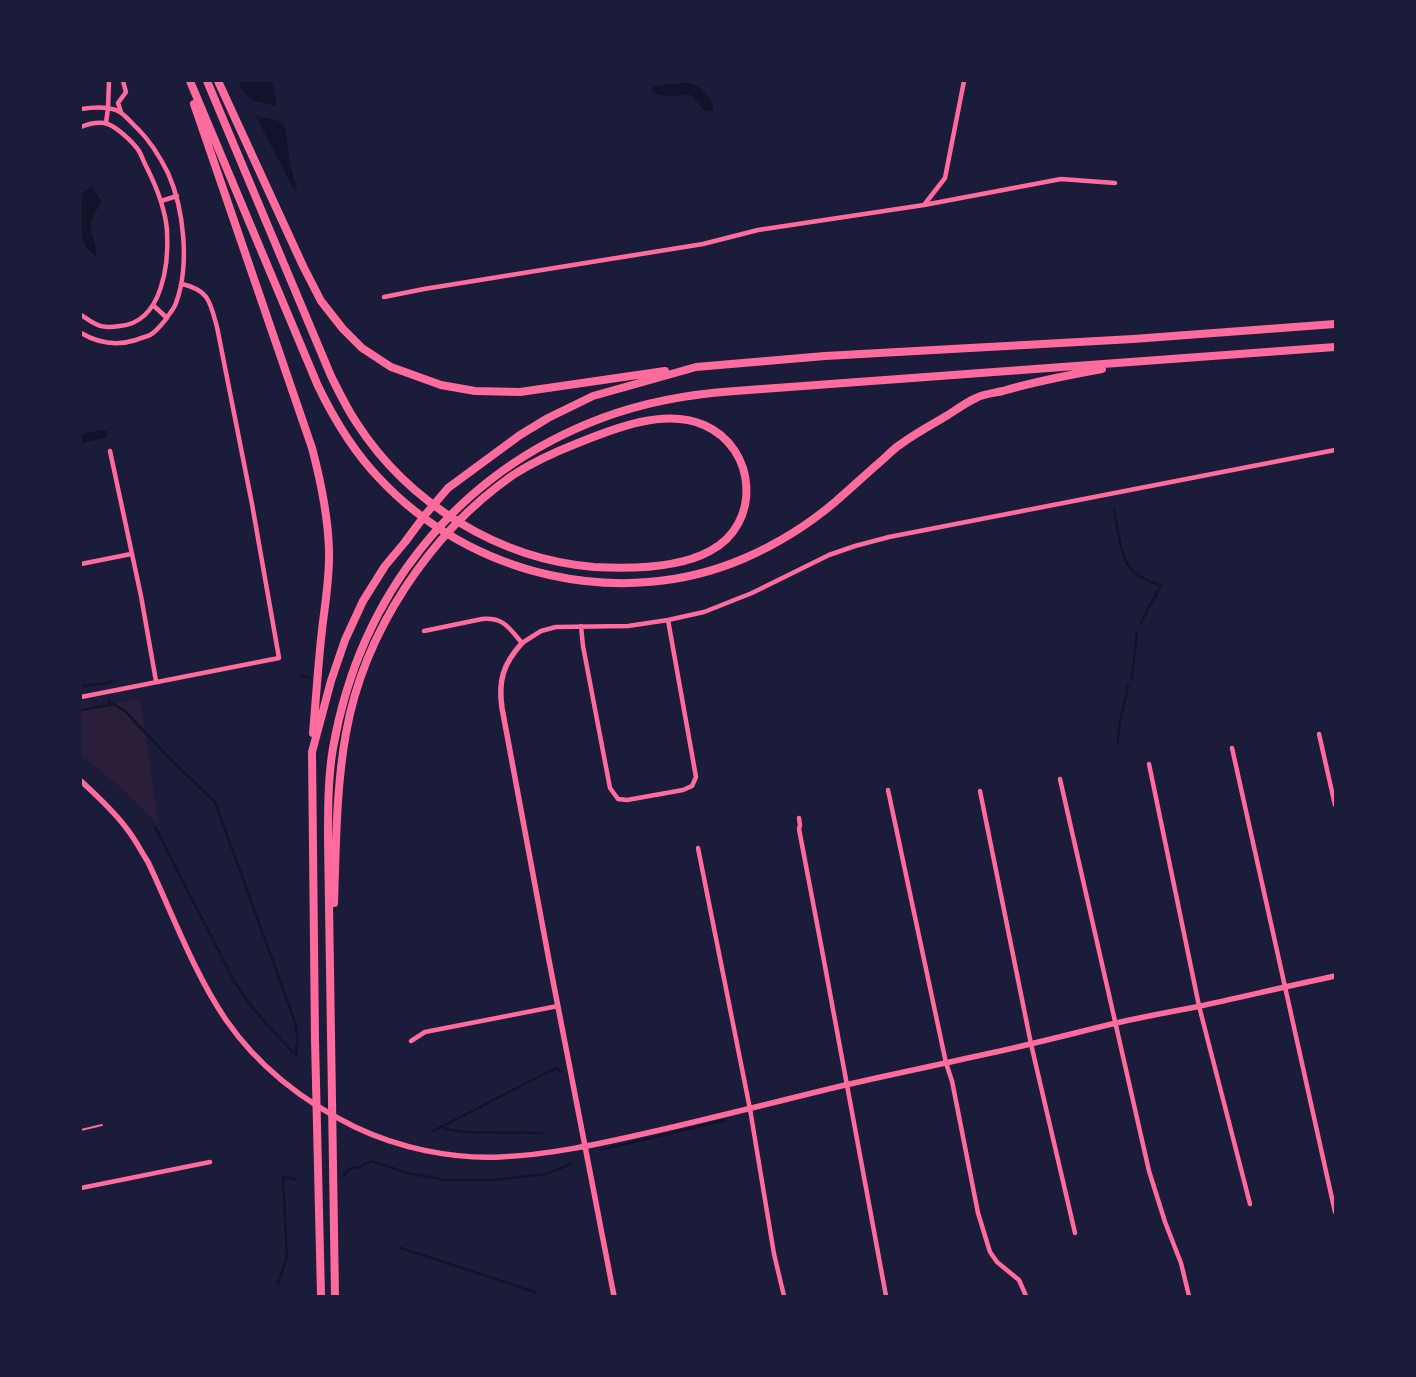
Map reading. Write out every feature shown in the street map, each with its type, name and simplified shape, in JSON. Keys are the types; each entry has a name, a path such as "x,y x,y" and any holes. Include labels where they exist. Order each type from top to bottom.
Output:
{"highway":[{"path":"188,81 318,386 344,433 379,478 396,496 423,518 460,542 485,554 518,566 562,578 613,584 667,580 720,568 761,550 807,524 835,502 900,444 976,398 1033,382 1136,362"},
{"path":"188,81 312,448 326,509 329,552 328,582 318,670 312,752 315,1040 321,1296"},
{"path":"207,81 342,400 371,444 390,466 441,511 471,529 496,542 539,556 564,562 605,567 639,567 665,564 702,555 722,544 742,515 746,504 747,491 743,467 738,456 731,445 711,428 687,420 660,420 617,427 557,451 513,476 467,513 435,547 409,582 376,641 361,676 352,706 346,732 340,778 330,947"},
{"path":"218,81 303,266 321,300 362,348 392,367 441,385 475,391 520,392 696,367 825,356 1133,339 1335,324"},
{"path":"335,1296 328,805 332,750 337,725 354,668 365,640 388,597 423,546 457,508 506,469 544,445 580,427 626,410 671,399 726,391 1335,347"},
{"path":"312,752 330,681 345,640 363,601 385,566 406,542 425,514 448,488 520,435 548,418 593,396 696,367"}],"street":[{"path":"106,123 109,81"},
{"path":"81,333 91,339 111,344 130,342 152,334 176,305 182,284 184,263 183,239 176,196 167,172 145,137 121,112 118,103 126,92 123,81"},
{"path":"924,205 946,178 964,81"},
{"path":"81,109 108,108 121,112"},
{"path":"81,127 90,124 106,123 123,134 138,150 164,209 167,230 167,262 154,306 128,326 111,327 98,325 81,315"},
{"path":"384,297 703,244 758,230 924,205 1061,179 1115,183"},
{"path":"161,201 176,196"},
{"path":"81,697 279,658 252,504 217,327 210,301 196,287 182,284"},
{"path":"154,306 167,318"},
{"path":"614,1296 500,698 504,669 522,643 549,628 563,626 628,626 668,620 715,608 752,593 823,557 889,537 1335,450"},
{"path":"110,451 141,596 156,681"},
{"path":"81,564 131,554"},
{"path":"424,631 482,619 492,619 499,620 506,625 522,643"},
{"path":"581,626 583,646 610,788 618,799 627,800 684,790 692,786 696,778 668,620"},
{"path":"1319,734 1335,805"},
{"path":"1232,748 1335,1212"},
{"path":"1149,764 1199,1006 1250,1204"},
{"path":"1060,779 1154,1188 1164,1222 1181,1263 1189,1296"},
{"path":"81,781 117,817 138,845 200,976 224,1018 255,1056 286,1083 327,1111 370,1134 415,1148 461,1156 517,1156 586,1146 847,1085 946,1064 1116,1023 1335,976"},
{"path":"888,790 946,1064 952,1081 978,1213 990,1252 997,1262 1019,1280 1026,1296"},
{"path":"980,791 1031,1044 1075,1232"},
{"path":"799,818 799,829 886,1296"},
{"path":"698,848 750,1109 774,1254 784,1296"},
{"path":"411,1041 426,1032 558,1006"},
{"path":"81,1188 210,1162"}],"lane":[{"path":"81,1130 102,1126"}],"shaded area":[{"path":"238,81 272,81 277,106 253,100 245,93"},
{"path":"683,83 695,85 704,92 712,103 713,110 703,110 689,94 664,96 652,91 653,86"},
{"path":"256,116 282,122 285,128 290,164 297,189 295,192"},
{"path":"92,187 101,200 90,226 97,253 96,257 85,246 81,231 81,198 84,192"},
{"path":"140,699 159,825 125,791 81,756 81,707"}],"waterway":[{"path":"81,439 103,434"},
{"path":"1114,510 1124,557 1130,568 1145,579 1161,586 1141,623"},
{"path":"1132,678 1137,633"},
{"path":"301,676 310,678"},
{"path":"82,686 112,681"},
{"path":"1118,743 1119,727 1128,686"},
{"path":"109,701 110,705 113,704 124,710 174,763 215,802 295,1022 298,1041 297,1056"},
{"path":"81,710 109,705"},
{"path":"155,827 234,981 252,1007 296,1055"},
{"path":"433,1131 556,1068 561,1072"},
{"path":"601,1150 725,1120"},
{"path":"444,1128 463,1132 542,1133"},
{"path":"344,1176 352,1168 357,1168 371,1161 408,1173 445,1180 495,1180 546,1174 571,1164"},
{"path":"278,1284 287,1257 283,1177 296,1179"},
{"path":"401,1248 535,1292 536,1296"}]}
